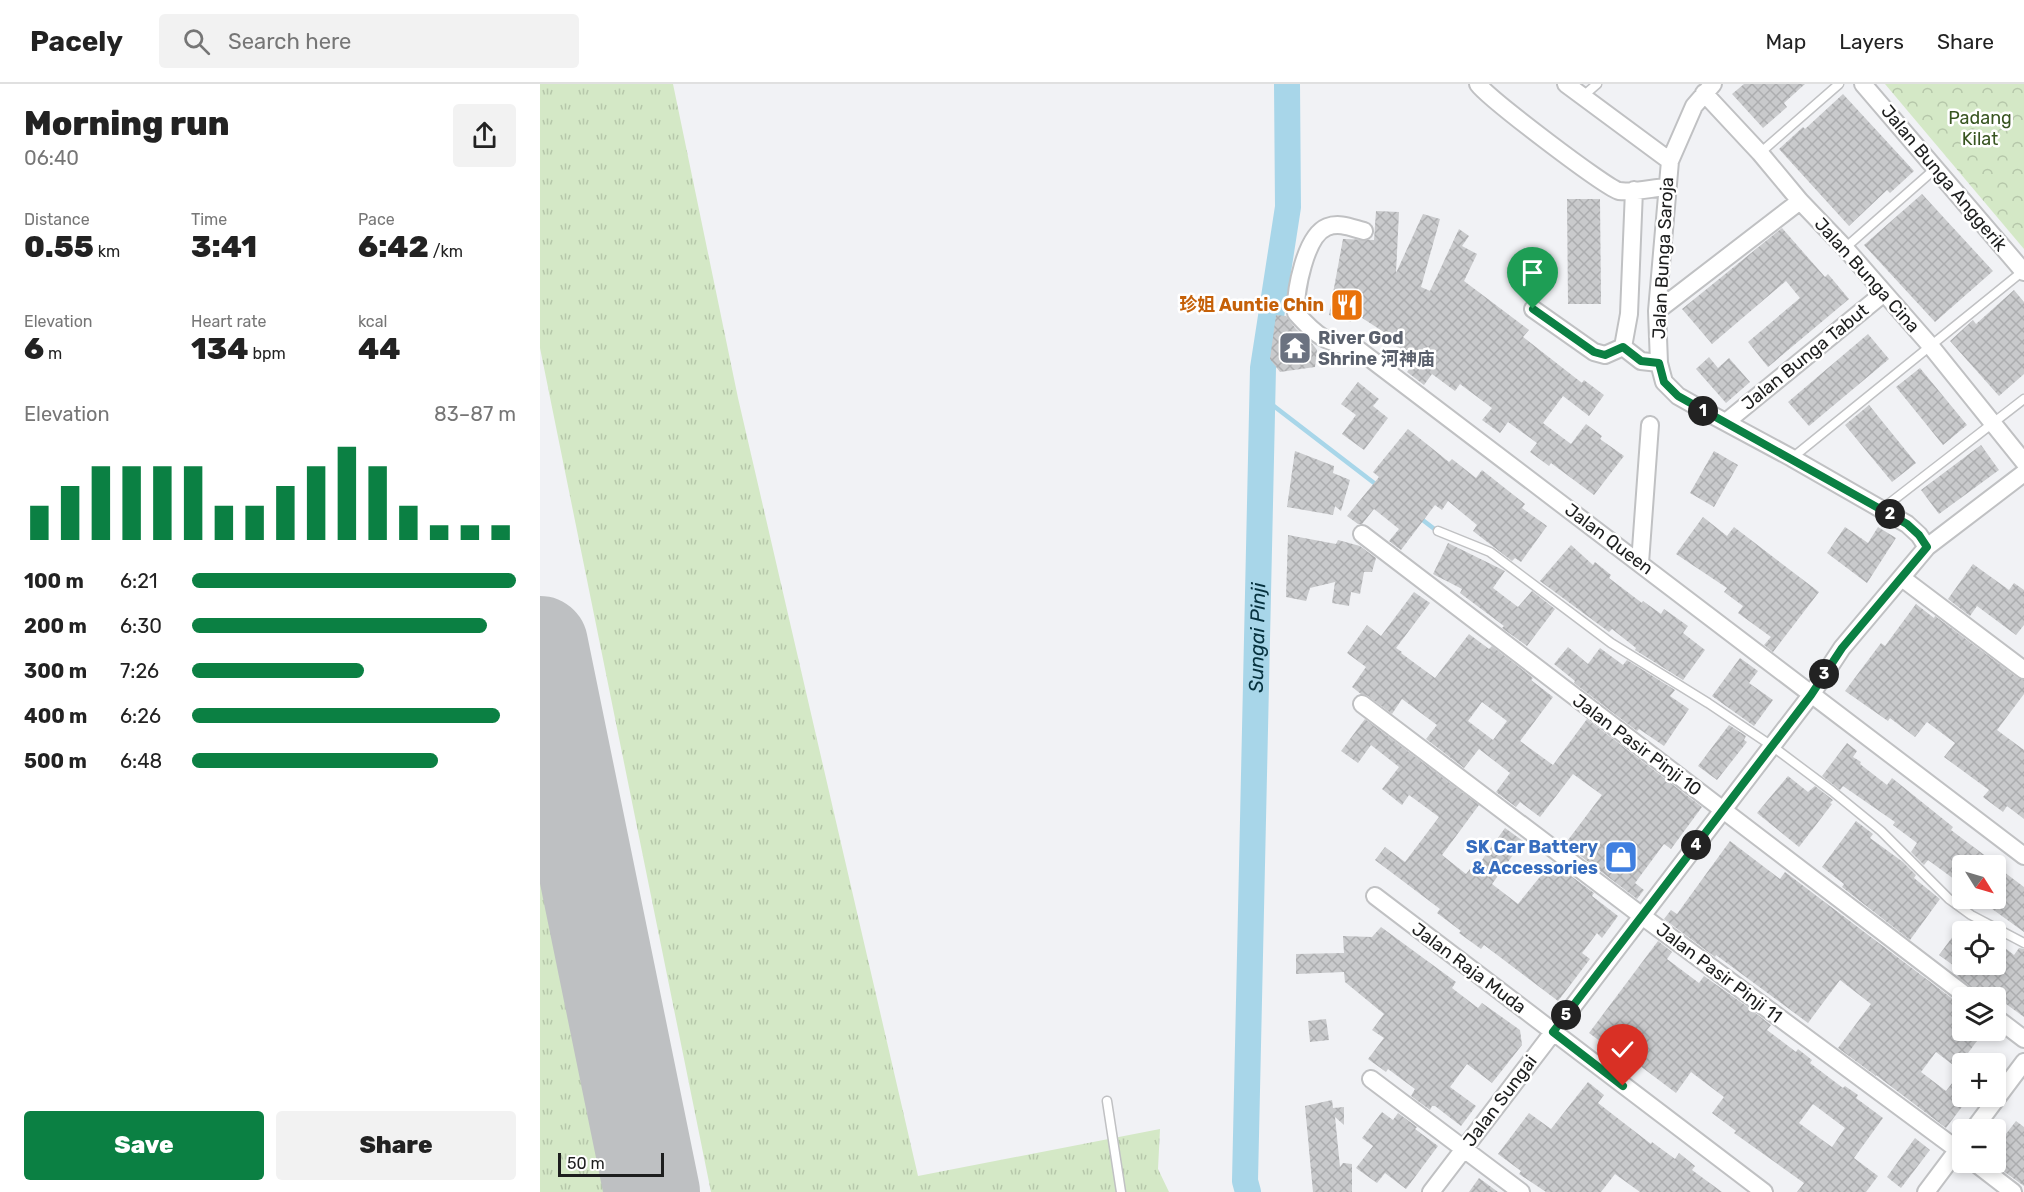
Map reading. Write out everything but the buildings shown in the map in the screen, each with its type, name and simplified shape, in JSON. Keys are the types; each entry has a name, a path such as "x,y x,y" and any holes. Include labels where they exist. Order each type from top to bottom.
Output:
{"street":[{"path":"1566,84 1670,161"},
{"name":"Jalan Bunga Anggerik","path":"1863,84 2023,272"},
{"path":"1480,85 1601,182 1618,191 1666,187"},
{"name":"Jalan Bunga Cina","path":"1708,88 1800,201 1845,248 1929,344 2024,462"},
{"name":"Jalan Bunga Saroja","path":"1708,88 1694,106 1670,161 1666,187 1657,311 1659,363 1664,382 1678,396 1907,524 1919,535 1927,547"},
{"path":"1623,347 1629,314 1634,190"},
{"path":"1657,311 1800,201"},
{"name":"Jalan Queen","path":"1364,231 1342,225 1326,227 1317,235 1305,260 1296,313 1317,336 1359,350 2024,856"},
{"name":"Jalan Bunga Tabut","path":"1726,422 1884,293"},
{"path":"1533,309 1594,352 1605,355 1623,347"},
{"path":"1623,347 1641,361 1659,363"},
{"path":"1640,563 1650,425"},
{"name":"Jalan Sungai","path":"1431,1192 1811,695 1831,662 1927,547 2024,473"},
{"name":"Jalan Pasir Pinji 10","path":"1362,534 1955,987"},
{"path":"1902,578 2024,670"},
{"name":"Jalan Pasir Pinji 11","path":"1362,704 1642,916 1952,1143"},
{"name":"Jalan Raja Muda","path":"1375,896 1764,1192"},
{"path":"2006,1025 2024,1039"},
{"path":"1981,1119 2024,1062"},
{"path":"1371,1079 1521,1192"},
{"path":"1926,1192 1952,1159"},
{"path":"1988,1173 2013,1192"}],"lane":[{"path":"1582,98 1597,84"},
{"path":"1760,153 1839,84"},
{"path":"1845,248 1936,168"},
{"path":"1792,458 1929,344 2023,272"},
{"path":"1882,509 2024,399"},
{"path":"1438,531 1490,552 1611,643 1772,746 1881,831 1956,904 1987,925 2024,943"},
{"path":"1107,1101 1120,1192"}],"green space":[{"path":"540,84 673,84 738,398 918,1176 1160,1129 1158,1169 1169,1192 711,1192 540,348"},
{"name":"Padang Kilat","path":"1885,84 2024,84 2024,249"},
{"path":"540,860 608,1192 540,1192"}],"waterway":[{"name":"Sungai Pinji","path":"1248,1192 1245,1181 1263,368 1288,207 1287,84"},
{"path":"1262,397 1378,486"},
{"path":"1420,518 1437,531"}],"taxiway":[{"path":"540,799 554,773 560,743"},
{"path":"540,818 570,838 585,866"}],"runway":[{"path":"540,644 652,1192"}],"place":[{"name":"珍姐 Auntie Chin","path":"1347,305"},
{"name":"River God Shrine 河神庙","path":"1295,348"},
{"name":"SK Car Battery & Accessories","path":"1621,857"}],"route":[{"path":"1533,309 1594,352 1605,355 1623,347 1641,361 1659,363 1664,382 1678,396 1907,524 1919,535 1927,547 1831,662 1811,695 1553,1032 1623,1086"}]}
